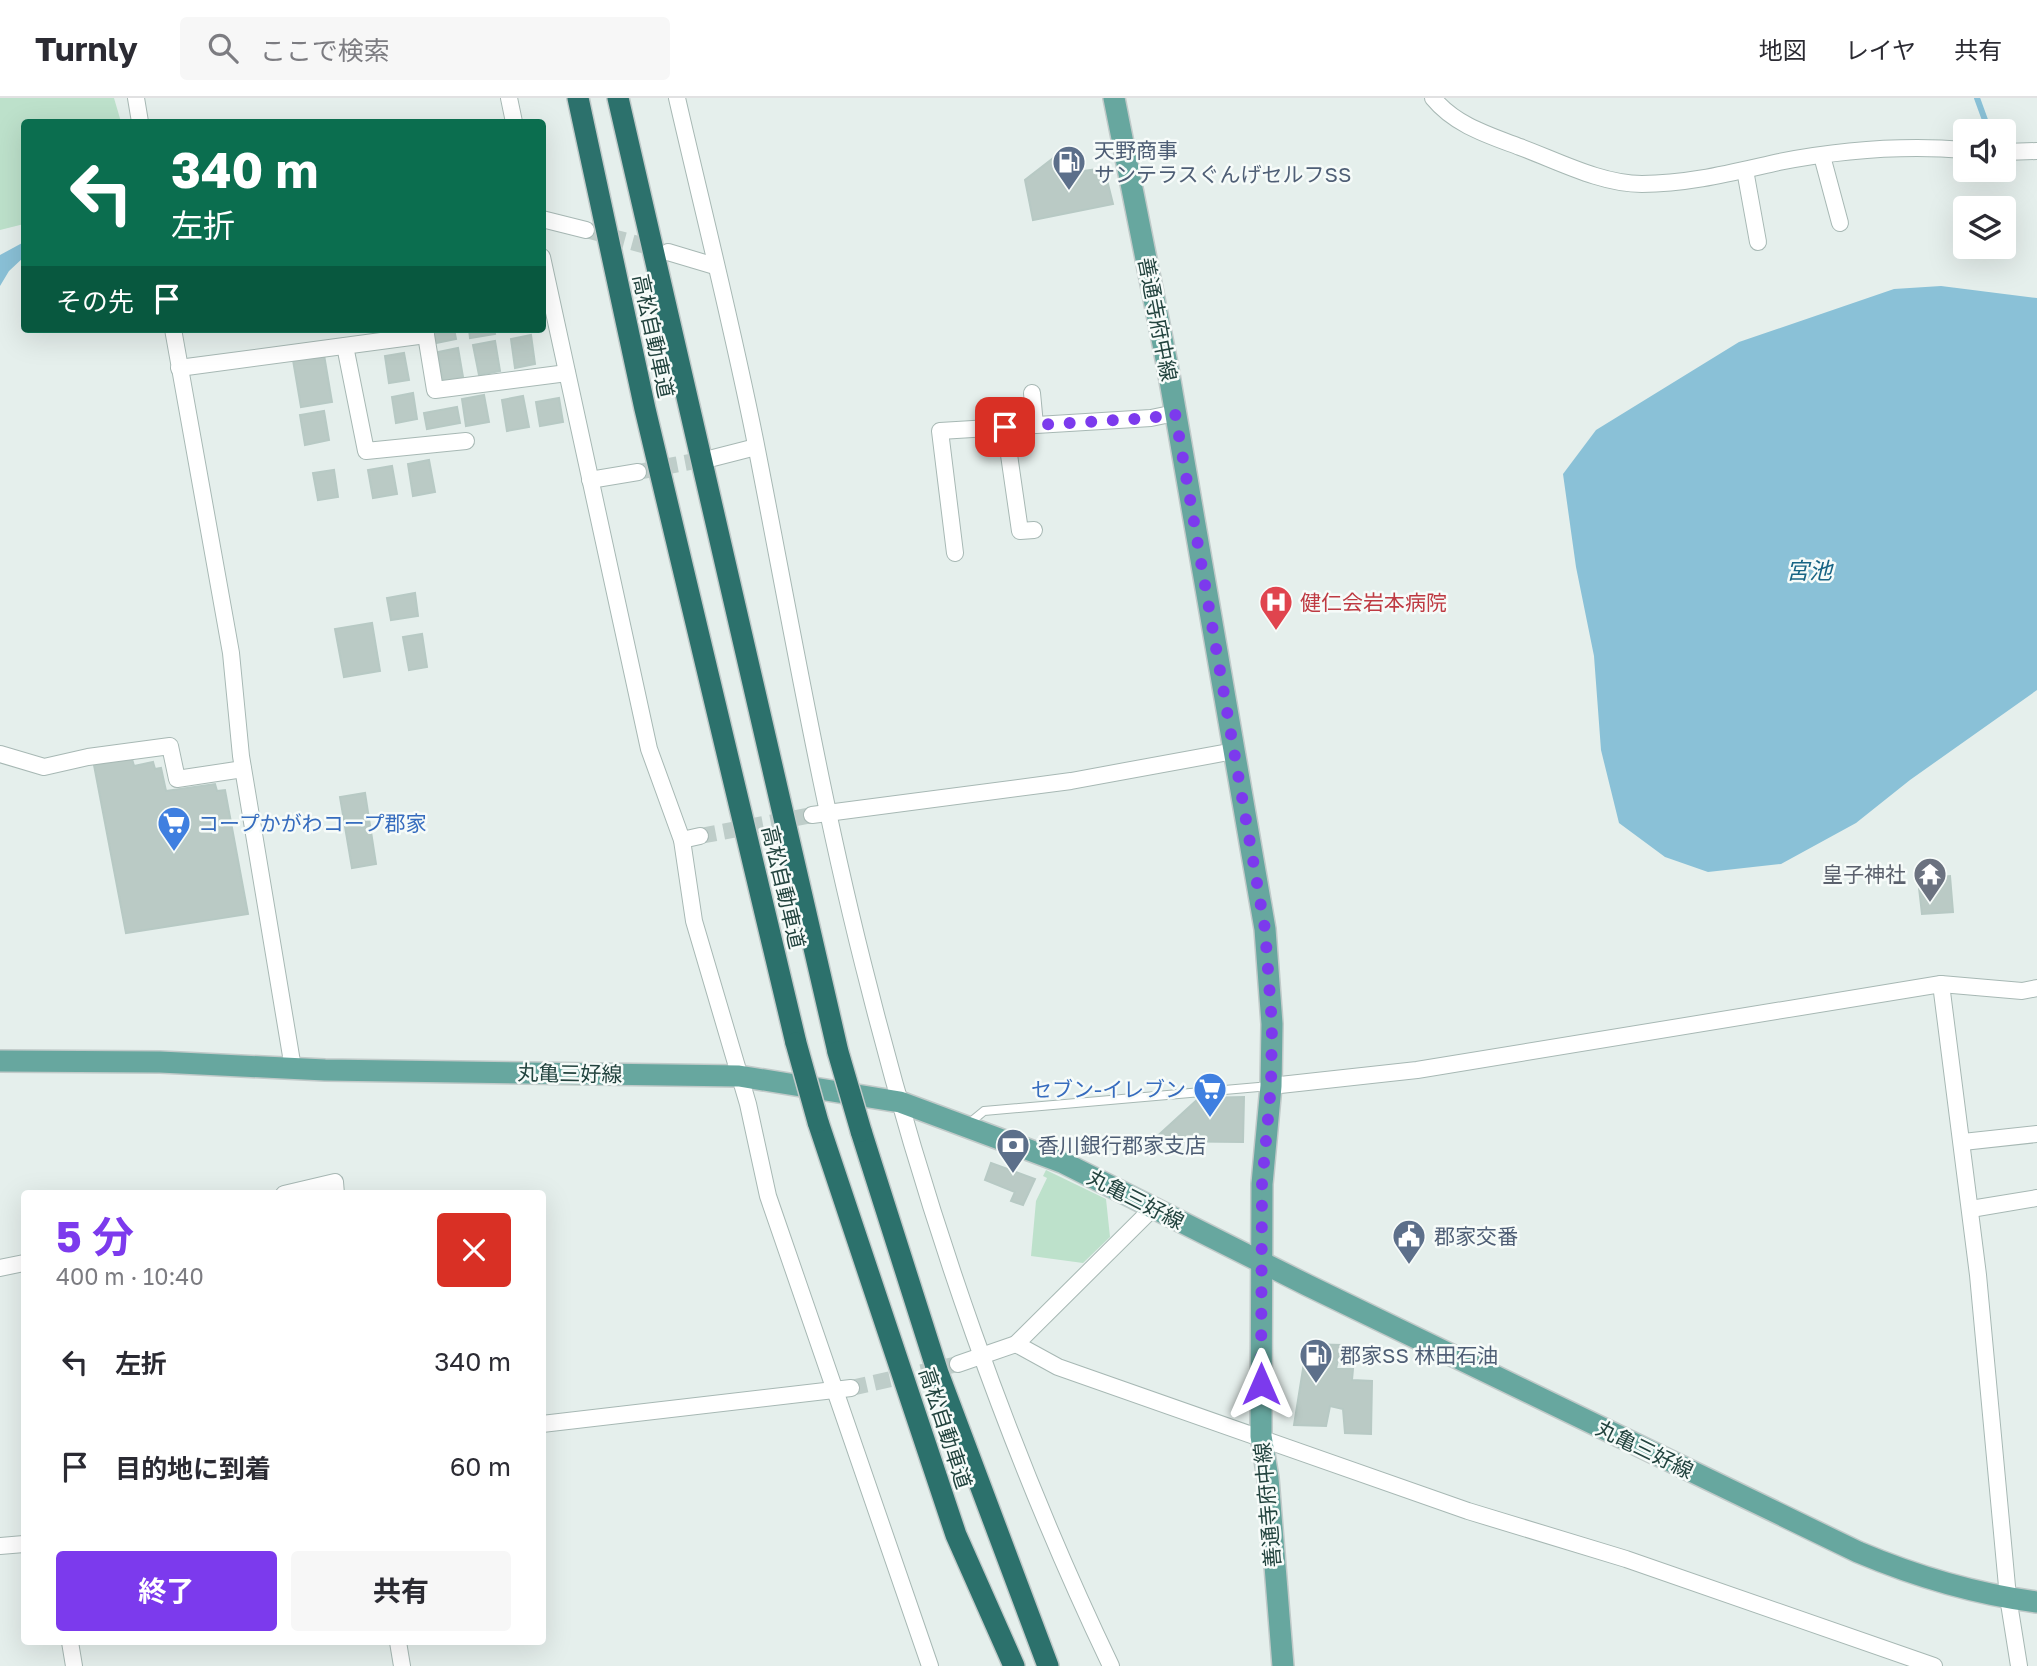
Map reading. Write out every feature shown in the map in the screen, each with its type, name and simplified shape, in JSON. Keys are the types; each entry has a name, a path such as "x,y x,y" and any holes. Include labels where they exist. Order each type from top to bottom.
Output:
{"highway":[{"name":"高松自動車道","path":"578,98 645,409 796,1043 818,1122 956,1535 1014,1666"},
{"name":"高松自動車道","path":"618,98 838,1052 938,1373 1048,1666"}],"main road":[{"name":"善通寺府中線","path":"1114,98 1175,413 1265,929 1272,1024 1271,1086 1262,1184 1261,1436 1268,1478 1283,1666"},
{"name":"丸亀三好線","path":"0,1061 160,1062 293,1068 739,1076 900,1102 1064,1163 1261,1262 1858,1552 1902,1570 2037,1602"}],"street":[{"path":"136,98 140,119"},
{"path":"509,98 513,119"},
{"path":"677,98 756,447 785,610 829,811 869,987 900,1102 983,1358 1068,1576 1111,1666"},
{"path":"1433,98 1455,119 1485,134 1617,181 1640,184 1680,182 1822,156 1900,147 1953,149"},
{"path":"2016,152 2037,151"},
{"path":"1822,156 1840,223"},
{"path":"1745,170 1758,242"},
{"path":"546,220 586,230"},
{"path":"668,252 715,266"},
{"path":"546,275 649,749 682,840 694,920 739,1076 768,1196 930,1666"},
{"path":"546,315 557,323"},
{"path":"174,333 231,653 243,769 293,1068"},
{"path":"179,368 420,333"},
{"path":"426,333 435,390 567,373"},
{"path":"345,346 366,451 466,441"},
{"path":"1032,393 1035,425"},
{"path":"955,553 940,431 1151,418 1175,413"},
{"path":"1005,427 1020,531 1034,530"},
{"path":"713,458 756,447"},
{"path":"590,480 638,472"},
{"path":"0,754 44,767 88,757 170,746 177,779 243,769"},
{"path":"812,815 1071,781 1234,751"},
{"path":"682,840 700,836"},
{"path":"1271,1086 1417,1070 1941,984 2022,991 2037,988"},
{"path":"1941,984 1964,1142 2008,1597 2019,1666"},
{"path":"1964,1142 2037,1135"},
{"path":"301,1190 334,1182 335,1190"},
{"path":"1971,1209 2037,1198"},
{"path":"958,1364 983,1358 1016,1344 1153,1208"},
{"path":"0,1268 21,1264"},
{"path":"1016,1344 1058,1367 1468,1510 1626,1559 1934,1666"},
{"path":"546,1424 851,1388"},
{"path":"0,1546 21,1544"},
{"path":"70,1645 74,1666"},
{"path":"398,1645 402,1666"}],"lane":[{"path":"967,1125 984,1111 1271,1086"}],"green space":[{"path":"0,98 114,98 120,119 21,119 21,225 0,230"},
{"path":"1046,1170 1106,1199 1110,1237 1083,1263 1031,1256 1036,1201 1047,1178 1043,1176"}],"water":[{"path":"21,244 21,260 9,271 0,286 0,255"},
{"name":"宮池","path":"1941,286 2037,298 2037,690 1910,780 1856,823 1781,864 1708,872 1665,857 1619,823 1601,750 1594,656 1576,567 1563,474 1596,430 1739,342 1894,289"}],"building":[{"path":"1056,156 1062,174 1104,168 1113,204 1033,220 1025,180"},
{"path":"434,333 455,333 456,339 436,343"},
{"path":"469,333 495,334 470,338"},
{"path":"531,335 535,364 515,368 511,339"},
{"path":"495,341 500,371 479,375 473,345"},
{"path":"458,348 463,377 443,381 438,352"},
{"path":"404,353 409,380 389,383 385,356"},
{"path":"324,355 332,402 301,407 293,360"},
{"path":"413,393 417,419 396,423 392,397"},
{"path":"484,395 489,422 466,426 462,399"},
{"path":"523,396 529,427 507,431 502,400"},
{"path":"559,398 563,422 540,426 536,402"},
{"path":"457,407 460,423 427,429 424,413"},
{"path":"324,411 329,440 305,445 300,415"},
{"path":"429,460 435,492 413,496 408,464"},
{"path":"392,466 397,494 373,498 368,470"},
{"path":"334,470 338,497 318,500 313,473"},
{"path":"415,593 418,616 391,620 387,598"},
{"path":"372,623 380,671 344,677 335,629"},
{"path":"422,634 427,667 409,670 403,637"},
{"name":"コープかがわコープ郡家","path":"132,759 134,766 153,762 155,769 161,768 166,791 215,784 217,791 225,790 248,914 126,933 94,765"},
{"path":"365,793 376,864 352,868 340,797"},
{"path":"1950,876 1953,912 1922,914 1918,879"},
{"name":"セブン-イレブン","path":"1244,1097 1243,1142 1152,1141 1199,1098"},
{"path":"991,1163 1035,1179 1023,1205 1011,1201 1015,1192 985,1180"},
{"path":"1307,1344 1341,1345 1336,1369 1353,1369 1352,1380 1372,1381 1371,1434 1345,1433 1343,1409 1330,1406 1326,1426 1294,1425"}],"waterway":[{"path":"1977,98 1985,119"}],"tunnel":[{"path":"586,230 661,250"},
{"path":"638,472 711,458"},
{"path":"700,836 812,815"},
{"path":"851,1388 958,1364"}],"place":[{"name":"天野商事 サンテラスぐんげセルフSS","path":"1069,192"},
{"name":"健仁会岩本病院","path":"1276,632"},
{"name":"コープかがわコープ郡家","path":"174,853"},
{"name":"皇子神社","path":"1930,904"},
{"name":"セブン-イレブン","path":"1210,1119"},
{"name":"香川銀行郡家支店","path":"1013,1175"},
{"name":"郡家交番","path":"1409,1266"},
{"name":"郡家SS 林田石油","path":"1316,1385"}],"route":[{"path":"1005,427 1151,418 1175,413 1260,884 1265,929 1272,1024 1271,1086 1262,1184 1261,1384"}]}
